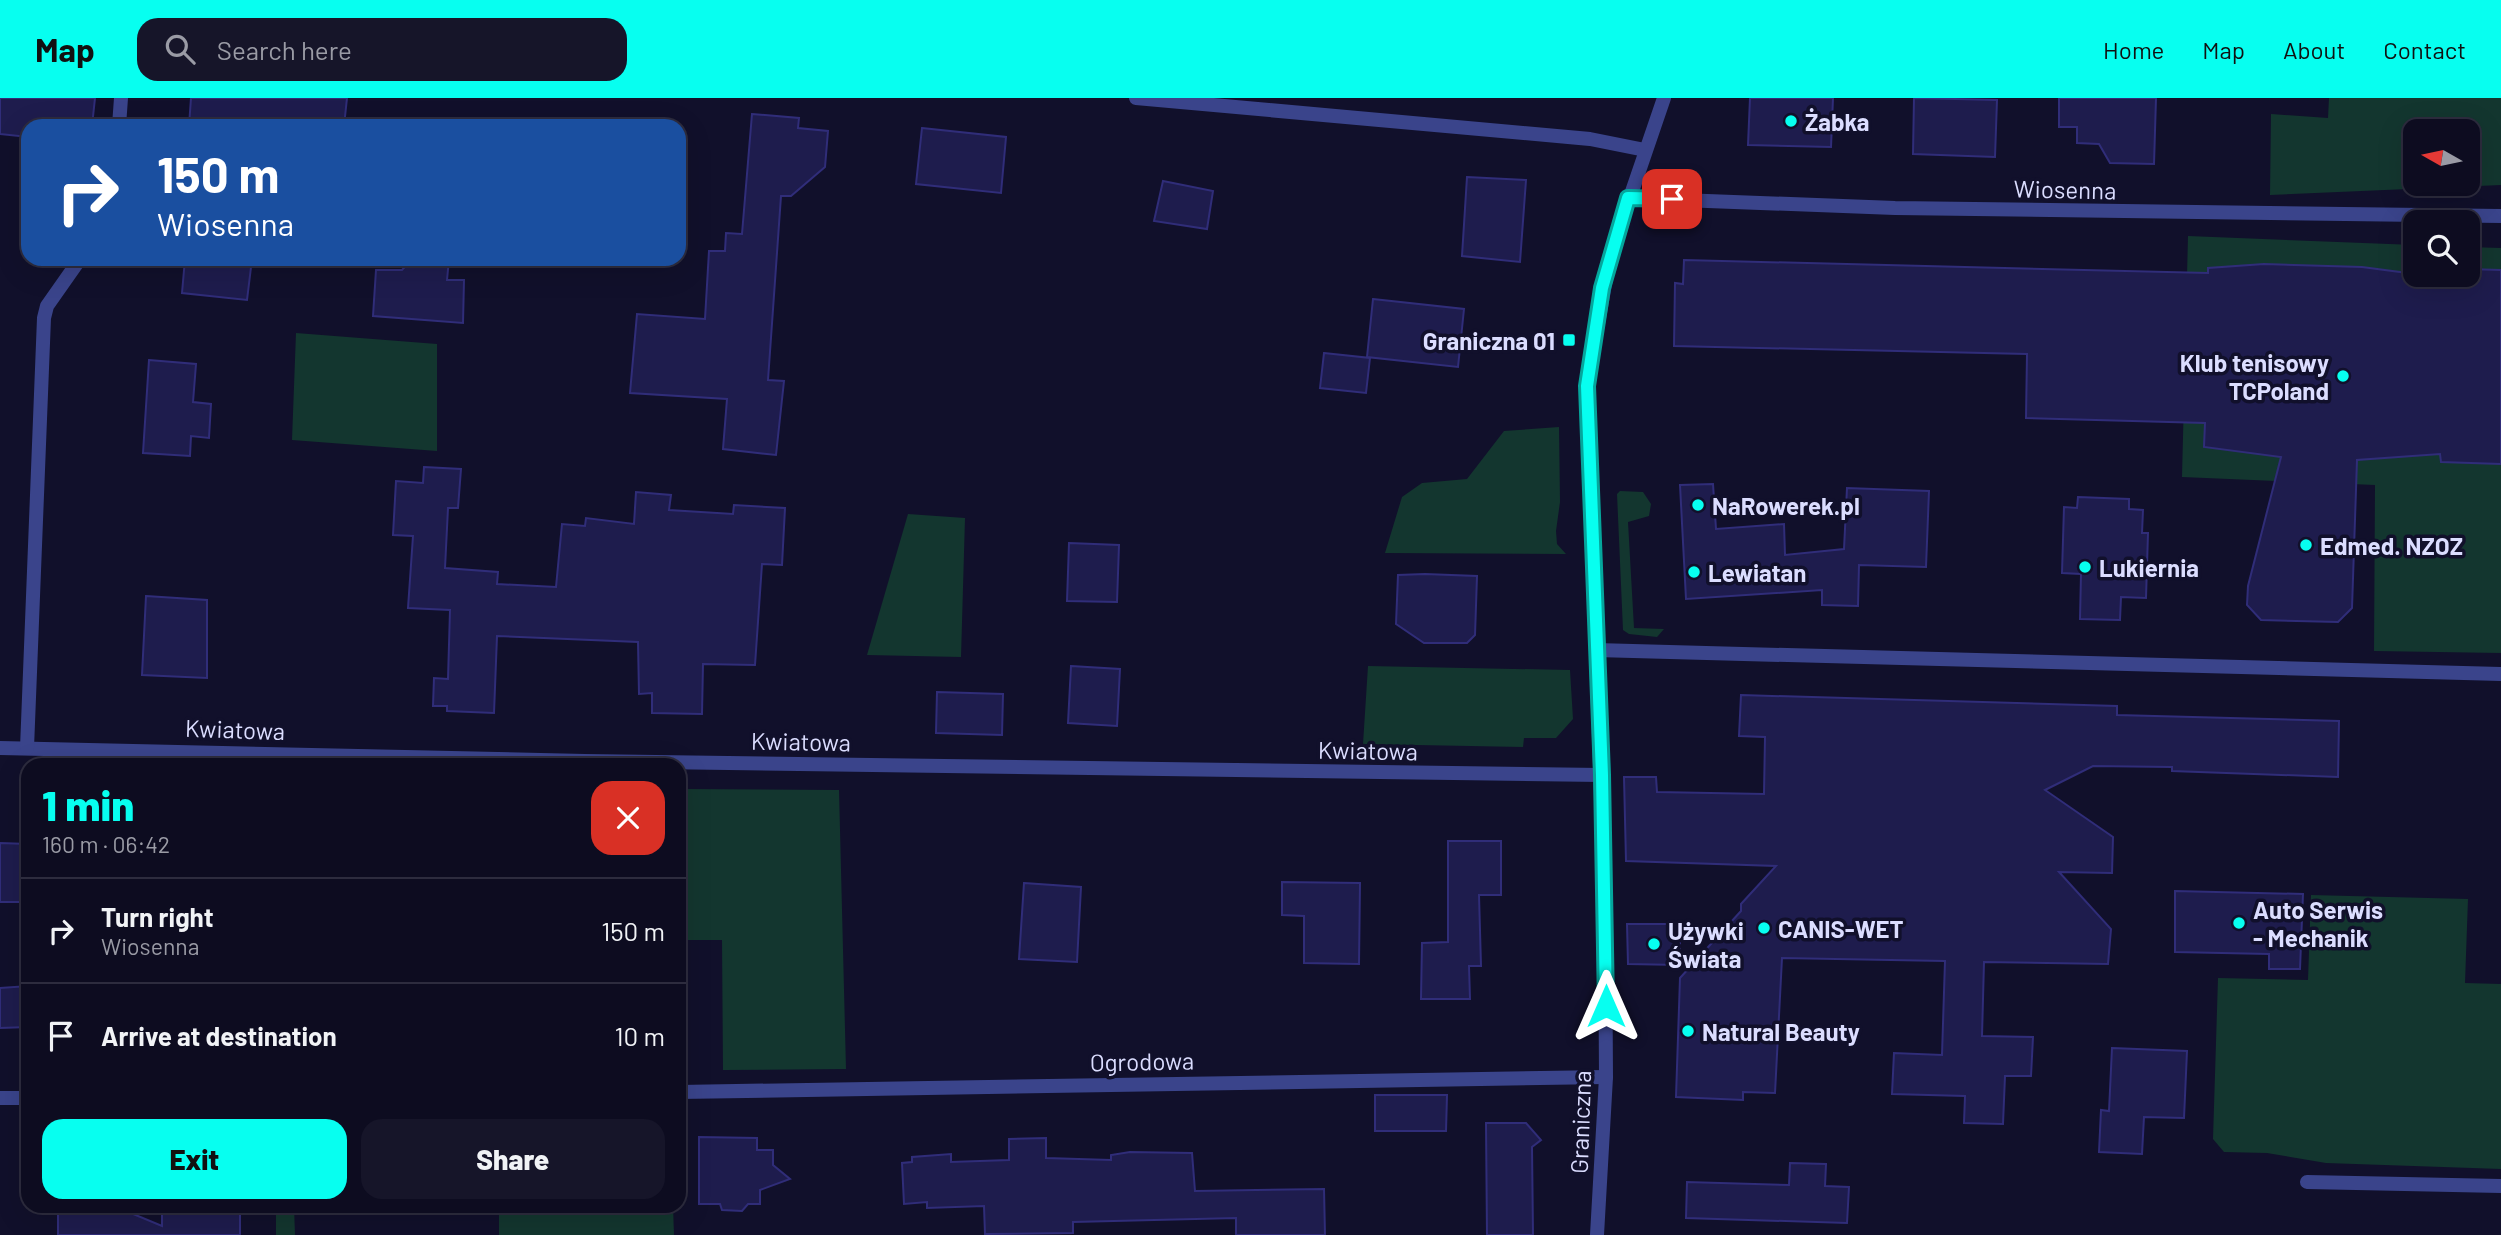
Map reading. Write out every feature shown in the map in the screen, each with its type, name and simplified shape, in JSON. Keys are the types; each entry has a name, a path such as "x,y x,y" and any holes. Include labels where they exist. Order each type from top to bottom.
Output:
{"street":[{"path":"120,119 121,98"},
{"path":"1136,98 1590,139 1645,150"},
{"name":"Graniczna","path":"1597,1235 1606,1077 1602,775 1587,386 1602,288 1628,198 1664,98"},
{"name":"Wiosenna","path":"1628,198 1908,209 2501,216"},
{"path":"27,748 44,318 47,306 75,266"},
{"path":"1596,650 2501,674"},
{"name":"Kwiatowa","path":"0,748 456,758"},
{"name":"Kwiatowa","path":"686,762 1602,775"},
{"name":"Ogrodowa","path":"686,1092 1606,1077"},
{"path":"0,1098 21,1098"},
{"path":"2307,1182 2501,1186"}],"green space":[{"path":"2329,98 2501,98 2501,185 2480,186 2480,119 2403,119 2403,189 2270,195 2271,114 2328,118"},
{"name":"Klub tenisowy TCPoland","path":"2188,236 2403,245 2403,287 2480,287 2480,247 2501,248 2501,653 2374,651 2375,485 2182,477"},
{"path":"296,333 437,344 437,451 292,440"},
{"path":"1559,427 1560,502 1556,531 1557,544 1566,554 1385,553 1402,497 1422,483 1467,479 1504,431"},
{"path":"1620,491 1643,492 1651,504 1649,516 1628,522 1634,628 1664,629 1657,637 1629,634 1623,630 1617,494"},
{"path":"908,514 965,518 961,657 867,655"},
{"path":"1368,666 1570,670 1573,719 1556,738 1524,738 1523,747 1363,744"},
{"path":"686,789 839,790 846,1069 723,1070 722,940 686,940"},
{"path":"2311,895 2468,899 2465,983 2501,984 2501,1169 2326,1163 2267,1153 2224,1152 2213,1139 2218,978 2308,980"},
{"path":"276,1213 294,1213 295,1235 276,1235"},
{"path":"499,1213 673,1213 674,1235 499,1235"}],"building":[{"path":"0,98 95,98 93,119 21,119 21,136 0,134"},
{"path":"191,98 347,98 345,119 190,119"},
{"name":"Żabka","path":"1750,98 1833,98 1831,147 1748,145"},
{"path":"1914,98 1997,100 1995,157 1913,154"},
{"path":"2059,98 2156,98 2154,164 2110,163 2099,144 2077,143 2077,127 2059,127"},
{"path":"752,114 799,118 798,128 828,131 825,167 791,196 781,196 768,380 784,381 776,455 723,449 727,399 630,393 637,314 705,319 709,251 725,251 726,233 742,234"},
{"path":"922,128 1006,137 1001,193 916,184"},
{"path":"1467,177 1526,180 1520,262 1462,256"},
{"path":"1163,181 1213,191 1207,229 1154,221"},
{"path":"1684,260 2208,273 2208,268 2264,264 2362,267 2403,272 2403,287 2480,287 2480,269 2501,270 2501,464 2441,462 2440,454 2357,460 2352,608 2338,622 2261,620 2247,605 2248,586 2281,457 2204,447 2205,423 2026,418 2027,354 1674,346 1675,283 1683,284"},
{"path":"184,266 251,266 247,300 182,293"},
{"path":"406,266 448,266 447,280 464,280 463,323 373,316 376,270 402,270"},
{"path":"1373,299 1464,309 1458,367 1367,357"},
{"path":"1324,353 1370,358 1366,393 1320,388"},
{"path":"149,360 196,364 193,402 211,404 209,438 191,436 190,456 143,453"},
{"path":"424,467 461,469 458,508 448,508 445,568 498,572 497,584 556,587 562,524 585,526 586,518 634,524 636,492 671,495 669,510 733,514 734,505 785,508 782,565 762,564 755,665 703,664 702,714 652,713 652,693 639,694 638,642 497,636 494,713 447,711 447,706 433,706 434,678 448,679 450,610 408,608 413,536 393,535 396,481 423,483"},
{"path":"1713,484 1716,529 1784,524 1785,555 1844,549 1847,488 1929,491 1926,567 1859,565 1858,606 1822,605 1822,590 1686,599 1680,485"},
{"path":"2078,497 2129,499 2129,509 2143,510 2142,533 2148,533 2146,598 2121,597 2120,620 2080,619 2081,574 2062,573 2064,507 2077,508"},
{"path":"1069,543 1119,545 1117,602 1067,601"},
{"path":"1398,575 1477,576 1475,635 1467,643 1424,643 1396,624"},
{"path":"146,596 207,600 207,678 142,675"},
{"path":"1071,666 1120,669 1117,726 1068,723"},
{"path":"937,692 1003,694 1002,735 936,733"},
{"path":"1741,695 2117,706 2117,715 2339,721 2338,777 2172,771 2172,767 2093,766 2045,790 2113,837 2112,873 2059,872 2111,929 2108,964 1984,962 1982,1036 2033,1037 2031,1076 2005,1076 2003,1124 1964,1123 1965,1096 1892,1094 1894,1053 1942,1055 1945,961 1782,958 1775,1093 1743,1092 1743,1100 1676,1097 1680,978 1741,911 1741,904 1776,866 1626,861 1624,777 1656,777 1657,792 1764,794 1765,737 1739,736"},
{"path":"1448,841 1501,841 1501,895 1479,895 1481,966 1469,966 1470,999 1421,999 1422,943 1448,942"},
{"path":"0,843 21,844 21,902 0,902"},
{"path":"1282,882 1360,883 1359,964 1304,963 1304,916 1282,915"},
{"path":"1024,883 1081,887 1077,962 1019,959"},
{"name":"Auto Serwis - Mechanik","path":"2175,891 2303,894 2300,969 2269,969 2269,954 2175,952"},
{"name":"Używki Świata","path":"1627,924 1680,924 1680,965 1628,964"},
{"path":"21,986 21,1027 0,1028 0,988"},
{"path":"2112,1048 2187,1051 2184,1118 2144,1117 2142,1154 2099,1152 2101,1110 2109,1111"},
{"path":"1375,1095 1447,1095 1446,1131 1375,1131"},
{"path":"1486,1123 1526,1123 1541,1140 1532,1147 1533,1235 1487,1235"},
{"path":"699,1137 757,1138 757,1150 773,1150 773,1165 790,1179 760,1190 760,1204 748,1204 742,1211 722,1210 720,1204 699,1204"},
{"path":"1046,1138 1046,1158 1111,1160 1111,1155 1130,1152 1192,1153 1195,1191 1324,1189 1325,1235 1236,1235 1236,1218 1073,1222 1073,1233 985,1234 984,1206 927,1208 927,1202 904,1204 902,1163 912,1162 912,1157 951,1154 951,1162 1009,1160 1009,1139"},
{"path":"1790,1163 1826,1164 1825,1186 1849,1187 1847,1223 1686,1218 1687,1182 1789,1185"},
{"path":"58,1213 131,1213 162,1226 162,1213 240,1213 240,1235 58,1235"}],"place":[{"name":"Żabka","path":"1791,121"},
{"name":"Graniczna 01","path":"1569,340"},
{"name":"Klub tenisowy TCPoland","path":"2343,376"},
{"name":"NaRowerek.pl","path":"1698,505"},
{"name":"Edmed. NZOZ","path":"2306,545"},
{"name":"Lukiernia","path":"2085,567"},
{"name":"Lewiatan","path":"1694,572"},
{"name":"Auto Serwis - Mechanik","path":"2239,923"},
{"name":"CANIS-WET","path":"1764,928"},
{"name":"Używki Świata","path":"1654,944"},
{"name":"Natural Beauty","path":"1688,1031"}],"route":[{"path":"1606,1006 1602,775 1592,585 1587,386 1602,288 1628,198 1672,199"}]}
